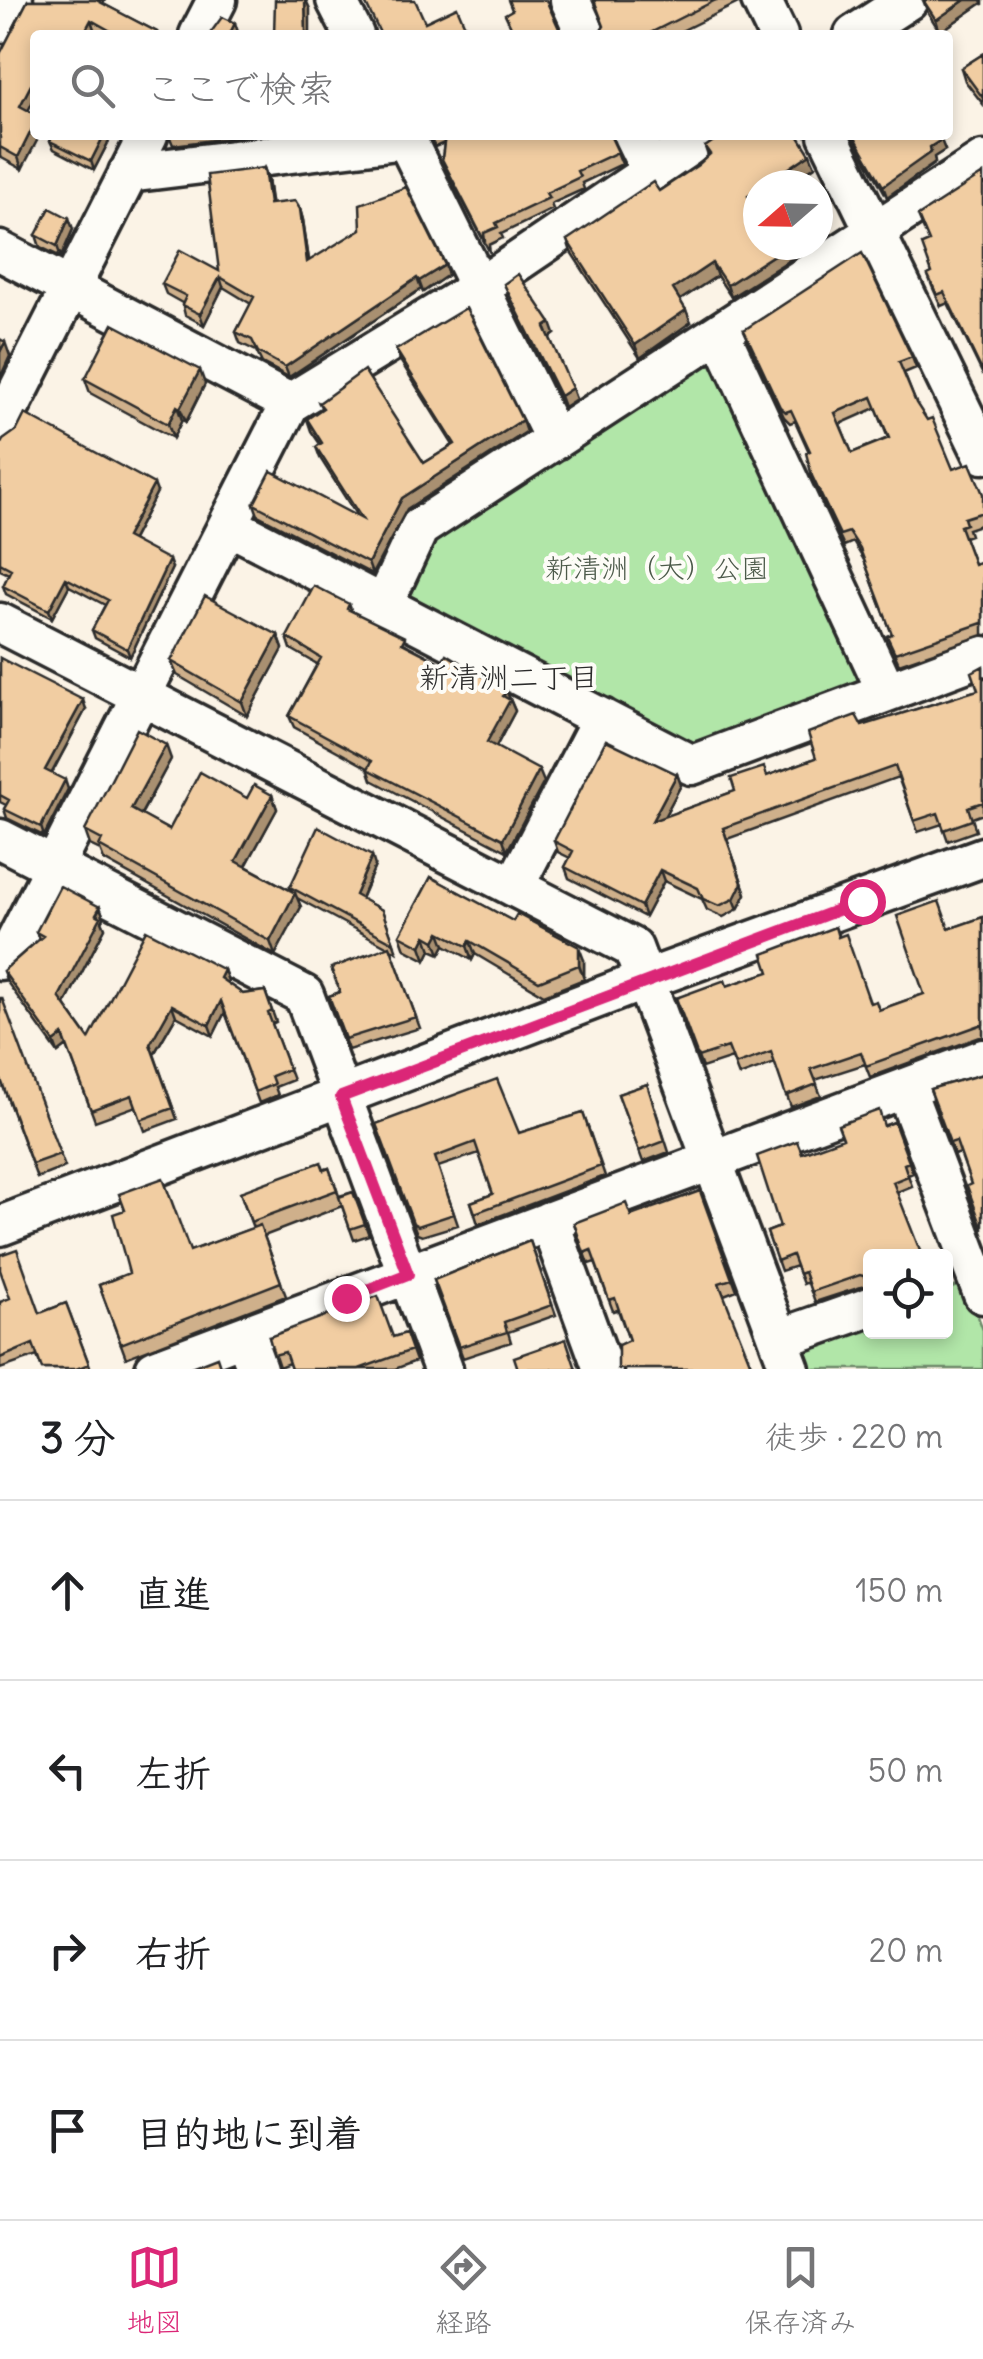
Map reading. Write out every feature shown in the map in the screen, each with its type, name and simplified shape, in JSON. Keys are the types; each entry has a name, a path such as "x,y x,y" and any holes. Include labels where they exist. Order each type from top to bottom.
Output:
{"street":[{"path":"0,23 13,0"},
{"path":"202,30 217,0"},
{"path":"336,0 351,30"},
{"path":"570,0 584,30"},
{"path":"762,0 776,30"},
{"path":"862,30 908,0"},
{"path":"0,428 145,140"},
{"path":"128,173 382,140"},
{"path":"406,140 555,440"},
{"path":"636,140 651,172"},
{"path":"0,960 13,947 138,694 290,402 480,287 698,140"},
{"path":"831,140 983,454"},
{"path":"383,605 419,528 983,161"},
{"path":"0,251 290,402"},
{"path":"720,333 887,692"},
{"path":"228,525 692,765 983,656"},
{"path":"0,623 633,948 784,1354 863,1310"},
{"path":"514,887 602,718"},
{"path":"0,839 304,995 443,1369"},
{"path":"0,1226 645,980 983,857"},
{"path":"156,1369 251,1352 408,1274 983,1059"},
{"path":"905,1088 967,1281"},
{"path":"549,1221 604,1369"}],"green space":[{"name":"新清洲（大）公園","path":"710,356 868,688 695,752 404,596 430,540"},
{"path":"953,1287 968,1289 983,1330 983,1369 807,1369 800,1349 863,1321 863,1339 953,1339"}],"building":[{"path":"28,0 96,0 153,30 109,30 91,20 86,30 30,30 30,87 20,106 30,111 30,133 18,157 0,147 0,54"},
{"path":"275,0 305,0 306,30 274,30"},
{"path":"364,0 415,0 425,22 457,7 467,30 379,30"},
{"path":"508,0 546,0 560,30 513,30 505,14 512,10"},
{"path":"594,0 716,0 656,30 601,30 604,26"},
{"path":"923,0 965,0 936,20"},
{"path":"222,17 235,23 232,30 213,30"},
{"path":"983,54 983,98 961,68"},
{"path":"50,140 102,140 91,161"},
{"path":"444,140 612,140 618,152 577,171 580,177 546,193 549,198 496,223 498,227 484,233 485,242 442,159"},
{"path":"715,140 801,140 810,154 786,170 743,170 743,260 766,260 727,285 712,263 673,289 686,310 635,345 567,240 653,182 659,191 710,154 705,147"},
{"path":"857,140 941,140 930,147 931,152 883,186"},
{"path":"264,168 269,204 295,201 300,209 307,262 361,229 360,204 406,187 445,265 419,281 417,278 285,367 258,352 252,340 236,332 254,297 220,277 200,314 182,305 186,296 162,284 180,250 219,271 207,175"},
{"path":"983,174 983,373 944,292 937,295 928,275 932,273 922,245 929,242 918,216"},
{"path":"50,208 69,218 57,246 36,235"},
{"path":"862,253 912,357 899,362 916,403 927,420 932,418 953,469 970,463 983,494 983,512 964,518 966,524 960,526 974,564 983,561 983,624 895,653 887,636 892,634 860,549 849,532 840,535 812,476 806,453 810,451 791,410 786,412 780,407 744,330","holes":["872,397 889,438 852,453 835,413"]},
{"path":"518,274 551,323 545,327 572,388 560,396 504,284"},
{"path":"466,308 522,420 402,498 368,563 254,504 271,471 362,519 316,447 322,443 307,419 323,408 319,403 364,370 424,463 455,444 396,350"},
{"path":"113,324 200,370 168,424 85,379"},
{"path":"25,414 154,484 126,537 169,560 127,649 92,630 108,600 66,578 49,610 3,586 11,569 0,563 0,446 17,430"},
{"path":"314,586 349,604 347,609 405,637 402,643 441,663 446,654 506,690 503,696 510,700 487,742 539,770 503,839 368,769 372,761 289,716 321,658 287,637"},
{"path":"205,596 278,635 242,702 171,661"},
{"path":"0,658 83,700 45,770 65,780 41,827 4,809 9,800 0,795"},
{"path":"983,666 983,802 968,807 972,820 944,830 938,813 914,821 895,766 723,828 742,883 734,899 719,906 703,899 698,888 660,870 641,906 565,867 573,851 554,841 606,740 677,774 652,821 735,791 731,778 764,767 767,776 816,758 808,733 856,715 862,726 978,690 972,672"},
{"path":"137,729 166,745 131,809 169,830 200,772 247,798 254,785 272,795 236,861 295,893 270,941 99,846 102,840 85,831"},
{"path":"318,827 372,856 355,895 382,910 394,943 290,887"},
{"path":"431,877 513,921 517,914 579,947 579,965 539,981 470,941 467,946 440,932 435,941 426,936 421,946 400,935"},
{"path":"60,886 100,907 96,914 101,917 59,997 89,1039 146,930 224,970 220,978 243,994 265,991 272,1011 268,1013 289,1069 271,1076 274,1084 255,1092 221,1001 209,1025 172,1005 150,1044 173,1108 141,1120 132,1095 91,1110 63,1035 54,1042 3,971 43,936 36,932"},
{"path":"939,901 949,929 983,917 983,1024 866,1066 861,1052 811,1069 817,1084 786,1096 771,1052 735,1065 728,1047 698,1057 676,998 725,980 727,986 769,972 763,954 835,927 838,937 846,934 870,1003 876,1001 879,1010 924,994 897,916"},
{"path":"390,946 416,1017 345,1039 329,996 340,992 331,968"},
{"path":"0,998 60,1154 32,1164 0,1077"},
{"path":"983,1074 983,1230 956,1141 950,1143 930,1089"},
{"path":"497,1079 519,1133 583,1113 601,1166 475,1213 471,1202 493,1194 475,1142 435,1157 454,1214 418,1226 413,1223 376,1124"},
{"path":"647,1084 665,1141 639,1151 618,1094"},
{"path":"879,1110 884,1126 894,1122 909,1162 904,1164 908,1176 893,1182 919,1249 863,1249 863,1276 811,1292 792,1255 777,1261 767,1232 780,1227 757,1156 797,1141 802,1153 843,1138 838,1125"},
{"path":"321,1162 324,1170 329,1168 337,1190 251,1222 240,1192"},
{"path":"163,1178 190,1251 260,1225 281,1282 121,1344 99,1285 129,1273 113,1214 125,1210 119,1194"},
{"path":"700,1191 732,1279 719,1283 753,1369 618,1369 618,1345 629,1340 615,1298 609,1300 591,1250 584,1253 574,1223 626,1203 631,1216"},
{"path":"353,1192 365,1224 350,1229 339,1197"},
{"path":"530,1241 552,1305 504,1322 507,1332 459,1347 434,1280"},
{"path":"17,1249 40,1313 66,1303 89,1364 76,1369 42,1369 33,1344 0,1358 0,1302 10,1298 0,1270 0,1255"},
{"path":"378,1296 393,1337 406,1333 412,1350 359,1369 291,1369 285,1352 274,1355 269,1337"},
{"path":"566,1339 576,1369 518,1369 514,1357"},
{"path":"217,1357 221,1369 186,1369"}],"district":[{"name":"新清洲二丁目","path":"509,678"}],"route":[{"path":"346,1298 408,1274 341,1097 862,901"}]}
